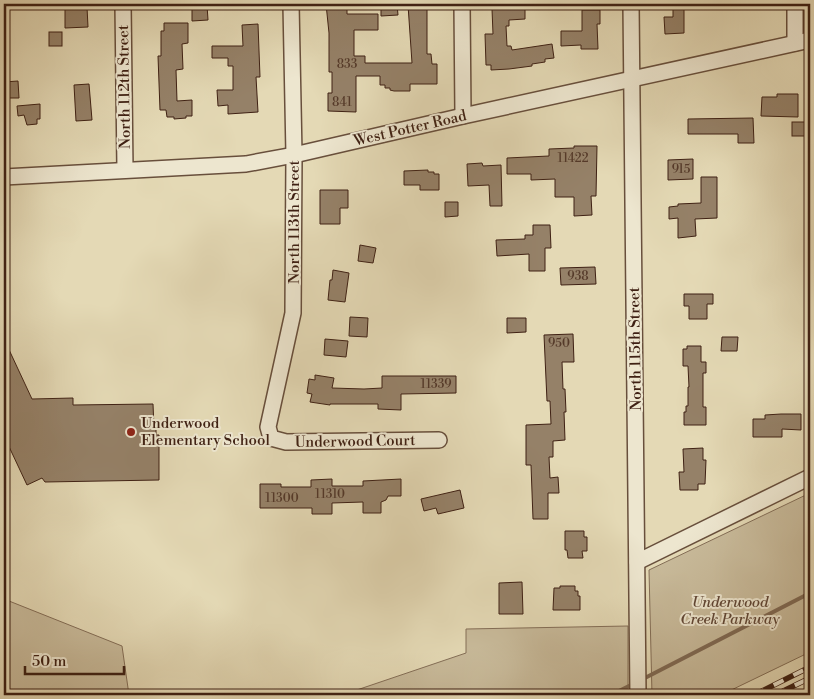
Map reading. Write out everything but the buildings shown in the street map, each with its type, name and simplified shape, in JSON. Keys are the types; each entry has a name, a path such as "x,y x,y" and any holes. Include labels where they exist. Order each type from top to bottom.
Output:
{"street":[{"name":"North 112th Street","path":"123,4 125,170"},
{"name":"North 113th Street","path":"272,438 268,427 293,313 294,155 291,4"},
{"path":"462,4 463,116"},
{"name":"North 115th Street","path":"631,4 638,695"},
{"path":"795,4 795,43"},
{"name":"West Potter Road","path":"4,177 246,164 294,155 810,40"},
{"name":"Underwood Court","path":"272,438 286,442 439,440"},
{"path":"637,562 810,477"}],"green space":[{"name":"Underwood Creek Parkway","path":"810,493 810,652 721,695 652,695 649,570"},
{"path":"4,599 122,646 129,695 4,695"},
{"path":"628,626 628,695 342,695 466,653 466,629"}],"waterway":[{"path":"641,680 810,593"},
{"path":"611,695 635,683"}],"railway":[{"path":"754,695 810,667"},
{"path":"775,695 810,678"}],"place":[{"name":"Underwood Elementary School","path":"131,432"}]}
